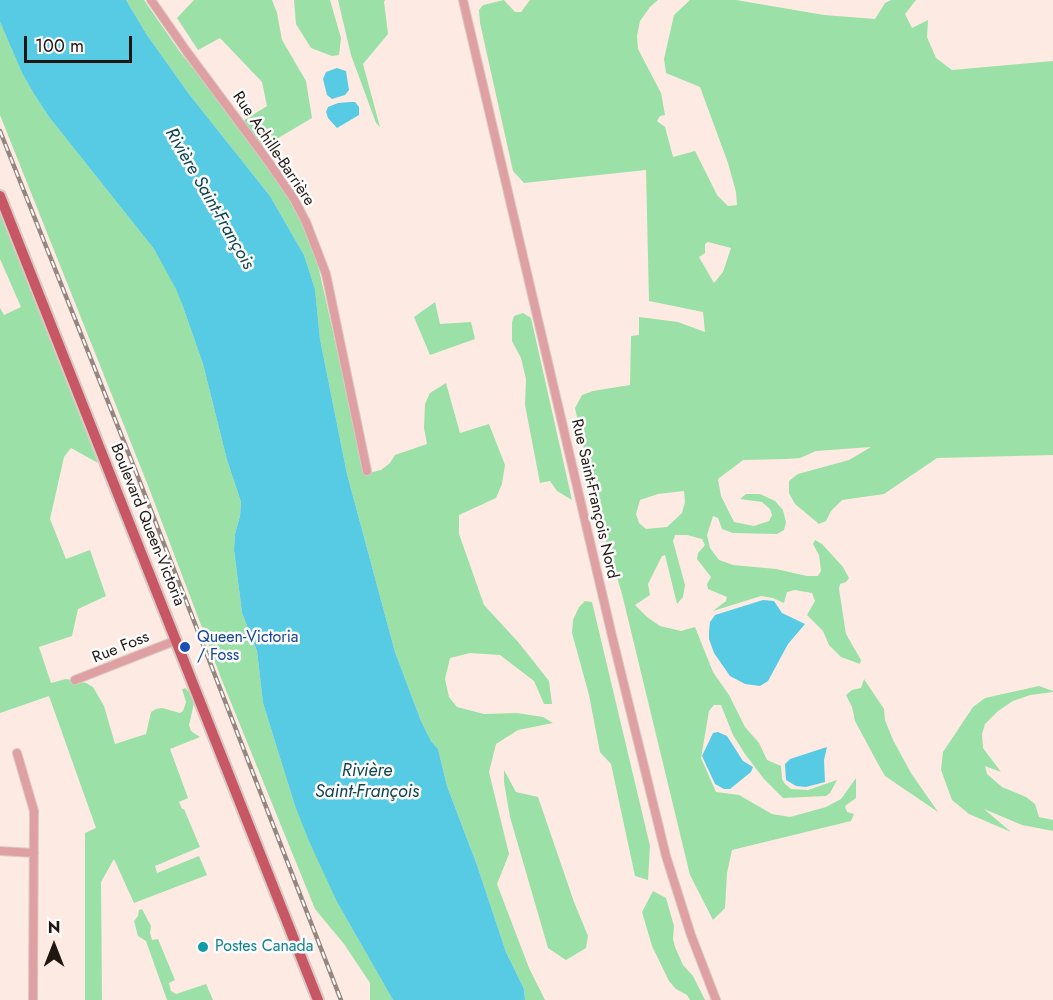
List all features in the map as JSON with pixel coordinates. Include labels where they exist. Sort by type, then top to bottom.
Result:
[{"type":"main road","name":"Boulevard Queen-Victoria","points":[[0,196],[318,1000]]},
{"type":"street","name":"Rue Achille-Barrière","points":[[151,0],[268,160],[306,222],[326,274],[367,471]]},
{"type":"street","name":"Rue Saint-François Nord","points":[[463,0],[666,856],[691,935],[716,1000]]},
{"type":"street","name":"Rue Foss","points":[[75,680],[177,640]]},
{"type":"street","points":[[17,753],[33,804],[33,1000]]},
{"type":"street","points":[[0,851],[34,853]]},
{"type":"green space","points":[[126,0],[144,0],[180,52],[238,124],[267,106],[262,82],[220,38],[198,50],[177,18],[194,0],[272,0],[282,40],[306,81],[312,118],[258,150],[301,219],[317,261],[365,474],[381,470],[390,463],[395,455],[427,444],[424,428],[425,404],[430,393],[446,383],[460,433],[489,424],[505,465],[502,484],[496,498],[459,515],[459,534],[484,605],[519,643],[549,681],[552,704],[544,704],[534,681],[500,655],[470,653],[450,658],[445,679],[449,697],[457,707],[484,714],[517,713],[543,717],[553,723],[518,730],[496,744],[489,772],[509,854],[497,884],[529,968],[545,1000],[525,1000],[524,989],[506,952],[477,865],[447,786],[438,749],[431,741],[421,721],[395,652],[347,474],[320,339],[315,289],[304,255],[270,196],[189,94],[147,35]]},
{"type":"green space","points":[[294,0],[330,0],[341,38],[339,55],[332,56],[311,48],[296,24]]},
{"type":"green space","points":[[338,0],[385,0],[388,34],[363,64],[380,127],[376,123],[351,55]]},
{"type":"green space","points":[[504,0],[515,12],[521,12],[530,0],[658,0],[640,21],[637,36],[638,49],[661,93],[665,115],[660,116],[657,121],[665,127],[673,157],[695,151],[717,195],[728,206],[737,205],[736,192],[728,163],[700,87],[666,73],[664,59],[674,15],[690,0],[736,0],[824,15],[875,19],[885,3],[891,0],[916,0],[905,14],[912,28],[928,20],[927,37],[936,58],[952,70],[1053,61],[1053,455],[937,458],[884,494],[842,500],[831,511],[826,521],[819,524],[795,504],[789,493],[789,481],[798,474],[849,460],[871,447],[816,451],[800,458],[743,460],[718,479],[721,496],[734,522],[754,526],[769,521],[772,515],[770,509],[762,502],[740,499],[746,494],[760,494],[775,501],[783,510],[786,522],[784,530],[777,534],[733,533],[722,529],[718,518],[713,516],[707,535],[710,548],[719,560],[733,565],[818,576],[821,571],[819,555],[813,544],[815,540],[822,544],[843,567],[849,578],[840,584],[839,589],[846,634],[861,660],[860,664],[841,657],[829,645],[823,631],[807,615],[815,601],[812,593],[795,590],[787,592],[784,603],[761,596],[713,611],[726,601],[727,597],[708,589],[707,584],[711,577],[697,559],[698,553],[705,545],[702,539],[687,535],[675,535],[673,541],[685,585],[683,597],[677,604],[665,555],[662,556],[648,584],[650,595],[635,605],[660,626],[681,631],[695,627],[713,672],[729,695],[745,727],[759,743],[767,760],[781,766],[782,779],[785,784],[791,789],[808,790],[837,780],[826,796],[783,798],[764,779],[745,754],[733,735],[721,705],[714,705],[709,711],[701,758],[716,792],[739,795],[772,814],[790,817],[826,807],[841,799],[856,778],[856,798],[845,806],[847,812],[854,814],[851,821],[732,850],[727,873],[725,908],[713,920],[690,875],[622,594],[598,514],[575,408],[582,395],[630,385],[631,336],[639,335],[639,317],[678,322],[705,332],[703,312],[649,301],[646,170],[524,183],[513,171],[480,23],[479,10],[483,5]],"holes":[[[708,242],[731,248],[723,272],[714,283],[699,257],[705,253],[705,244]],[[684,491],[685,502],[682,513],[667,527],[646,529],[639,523],[636,514],[640,500],[658,494]]]},
{"type":"green space","points":[[0,22],[22,73],[49,117],[154,249],[177,289],[203,364],[227,460],[241,502],[234,551],[242,613],[257,651],[263,703],[295,806],[337,902],[393,1000],[370,1000],[370,983],[344,944],[315,909],[223,683],[147,483],[0,115]]},
{"type":"green space","points":[[0,212],[98,463],[71,448],[64,457],[50,519],[66,559],[90,550],[106,596],[78,609],[72,636],[39,647],[51,683],[66,679],[86,683],[93,687],[104,706],[115,744],[146,734],[151,712],[156,709],[162,708],[180,713],[183,711],[186,702],[182,689],[185,688],[194,703],[189,725],[191,731],[200,737],[170,749],[188,798],[179,802],[200,847],[155,866],[157,873],[199,856],[207,875],[134,903],[114,859],[101,882],[102,1000],[85,1000],[85,833],[96,828],[49,696],[0,713],[0,308],[4,315],[21,307],[0,259]]},
{"type":"green space","points":[[435,302],[440,324],[471,322],[475,339],[430,355],[414,317]]},
{"type":"green space","points":[[523,313],[531,318],[572,500],[557,491],[550,481],[540,483],[525,405],[526,379],[521,358],[512,341],[514,316]]},
{"type":"green space","points":[[585,601],[592,602],[650,846],[648,880],[635,876],[611,764],[600,752],[589,695],[572,633],[573,620],[579,607]]},
{"type":"green space","points":[[864,679],[884,709],[885,720],[893,740],[911,773],[938,812],[885,776],[877,762],[855,721],[846,695],[852,690],[861,688]]},
{"type":"green space","points":[[1039,686],[1053,692],[1030,695],[1013,701],[985,724],[982,734],[983,748],[1001,772],[985,766],[987,774],[1002,787],[1026,797],[1035,804],[1039,817],[1053,820],[1053,831],[1022,825],[984,809],[1011,832],[969,814],[952,800],[941,770],[943,752],[973,707],[985,698]]},
{"type":"green space","points":[[504,770],[516,792],[538,797],[588,936],[586,948],[566,960],[548,948],[510,817]]},
{"type":"green space","points":[[653,891],[666,898],[674,926],[675,947],[683,965],[693,976],[705,1000],[690,1000],[687,995],[676,989],[669,981],[652,946],[642,912]]},
{"type":"green space","points":[[142,909],[151,926],[152,940],[158,939],[175,980],[169,983],[171,991],[176,994],[206,984],[213,1000],[167,1000],[146,941],[138,936],[134,921],[139,910]]},
{"type":"water","name":"Rivière Saint-François","points":[[0,0],[126,0],[147,35],[189,94],[270,196],[304,255],[315,289],[320,339],[347,474],[395,652],[421,721],[431,741],[438,749],[447,786],[477,865],[506,952],[524,989],[525,1000],[393,1000],[337,902],[295,806],[263,703],[257,651],[242,613],[234,550],[241,502],[227,460],[203,364],[182,304],[154,249],[49,117],[34,94],[22,73],[0,22]]},
{"type":"water","points":[[337,68],[346,71],[349,90],[345,95],[332,99],[327,95],[323,79],[326,72]]},
{"type":"water","points":[[355,102],[359,107],[359,115],[337,128],[328,118],[326,112],[328,107],[338,103]]},
{"type":"water","points":[[763,600],[774,601],[782,613],[805,624],[788,644],[768,681],[760,686],[745,684],[730,676],[714,653],[709,632],[710,622],[715,615]]},
{"type":"water","points":[[718,732],[727,736],[743,761],[753,767],[751,772],[730,789],[724,789],[715,784],[702,756],[713,733]]},
{"type":"water","points":[[827,747],[824,760],[825,782],[806,787],[796,786],[786,780],[785,764],[790,759]]},
{"type":"railway","points":[[0,131],[138,477],[341,1000]]},
{"type":"place","name":"Queen-Victoria / Foss","points":[[185,647]]},
{"type":"place","name":"Postes Canada","points":[[203,947]]}]
